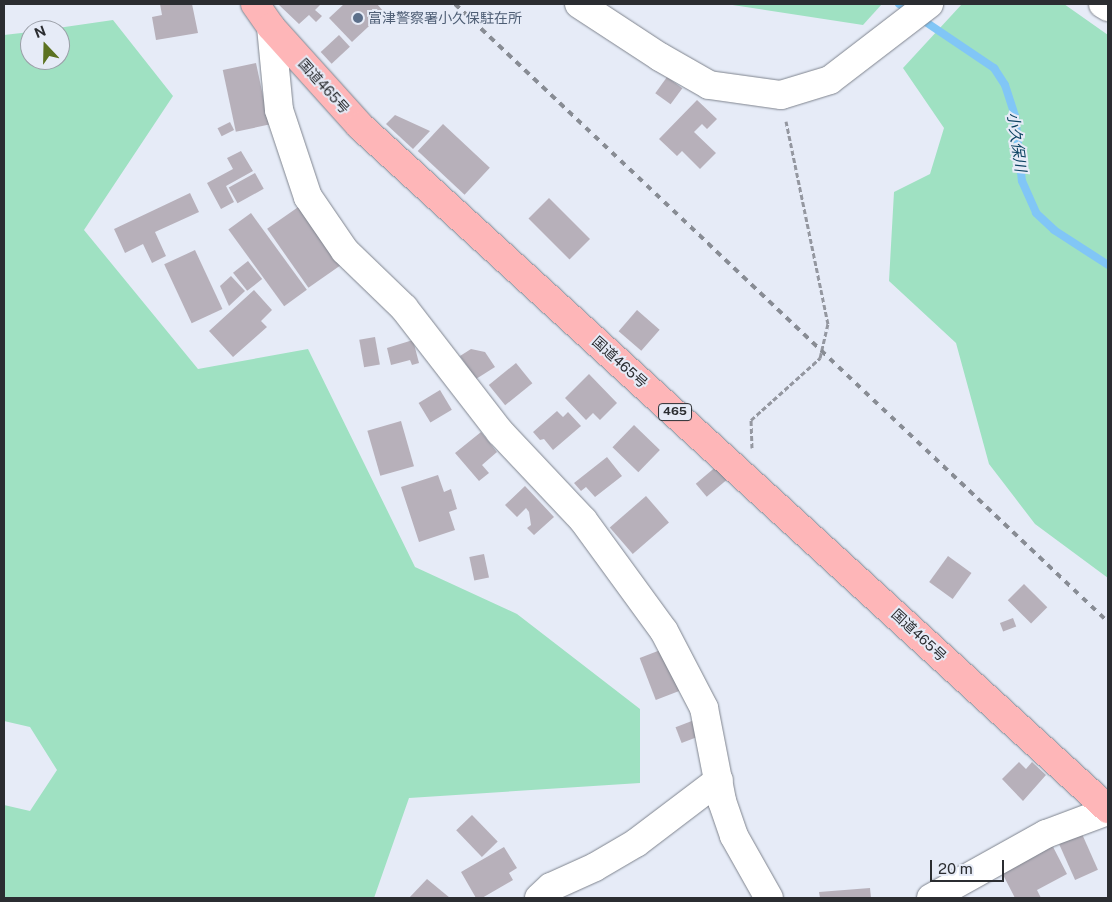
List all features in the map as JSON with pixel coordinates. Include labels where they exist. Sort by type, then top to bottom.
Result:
[{"type":"highway","name":"国道465号","points":[[255,4],[271,27],[360,126],[754,484],[1108,810]]},
{"type":"street","points":[[579,4],[660,57],[709,85],[781,95],[830,80],[929,4]]},
{"type":"street","points":[[1104,4],[1108,7]]},
{"type":"street","points":[[271,27],[280,110],[308,197],[345,251],[404,308],[500,432],[583,520],[664,630],[704,708],[722,801],[734,836],[769,898]]},
{"type":"street","points":[[539,898],[551,887],[595,867],[636,843],[719,780]]},
{"type":"street","points":[[931,898],[1046,834],[1108,810]]},
{"type":"path","points":[[754,484],[751,420],[820,358],[828,324],[781,95]]},
{"type":"green space","points":[[726,4],[882,4],[863,25]]},
{"type":"green space","points":[[962,4],[1064,4],[1108,35],[1108,578],[1035,524],[989,464],[956,343],[889,281],[894,192],[930,174],[944,128],[903,68]]},
{"type":"green space","points":[[113,20],[173,96],[84,230],[198,369],[308,349],[415,567],[517,614],[640,709],[640,783],[409,798],[374,898],[4,898],[4,805],[30,811],[57,770],[30,727],[4,721],[4,35],[20,33],[20,70],[70,70],[70,26]]},
{"type":"building","points":[[160,4],[192,4],[198,33],[156,40],[152,17],[162,15]]},
{"type":"building","points":[[278,4],[321,4],[315,10],[322,16],[316,22],[309,15],[299,24]]},
{"type":"building","points":[[344,4],[377,4],[384,12],[352,42],[329,18]]},
{"type":"building","points":[[339,35],[350,47],[332,64],[321,52]]},
{"type":"building","points":[[256,63],[269,125],[236,132],[223,70]]},
{"type":"building","points":[[667,77],[682,88],[671,104],[655,93]]},
{"type":"building","points":[[697,100],[717,119],[707,129],[702,124],[694,132],[716,153],[700,169],[682,151],[677,156],[659,139]]},
{"type":"building","points":[[395,115],[430,131],[413,149],[386,124]]},
{"type":"building","points":[[230,122],[234,130],[222,136],[218,128]]},
{"type":"building","points":[[443,124],[490,168],[465,195],[418,151]]},
{"type":"building","points":[[241,151],[253,171],[226,186],[234,202],[221,209],[207,183],[233,169],[227,158]]},
{"type":"building","points":[[255,173],[264,189],[237,203],[229,188]]},
{"type":"building","points":[[190,193],[199,212],[155,232],[166,256],[152,263],[143,244],[125,253],[114,229]]},
{"type":"building","points":[[549,198],[590,239],[570,260],[528,219]]},
{"type":"building","points":[[304,203],[345,262],[308,288],[267,229]]},
{"type":"building","points":[[251,213],[307,290],[284,306],[228,229]]},
{"type":"building","points":[[195,250],[222,309],[192,323],[164,264]]},
{"type":"building","points":[[248,261],[262,279],[247,291],[233,273]]},
{"type":"building","points":[[231,276],[245,291],[229,306],[220,286]]},
{"type":"building","points":[[254,290],[272,310],[261,321],[267,327],[233,357],[209,331]]},
{"type":"building","points":[[637,310],[660,330],[641,351],[619,331]]},
{"type":"building","points":[[375,337],[380,365],[364,367],[359,340]]},
{"type":"building","points":[[413,340],[419,363],[412,365],[410,360],[391,365],[387,348]]},
{"type":"building","points":[[471,349],[485,352],[495,367],[476,379],[460,356]]},
{"type":"building","points":[[516,363],[532,383],[505,405],[489,385]]},
{"type":"building","points":[[589,374],[617,403],[600,420],[593,413],[586,420],[565,398]]},
{"type":"building","points":[[440,390],[452,410],[430,423],[419,403]]},
{"type":"building","points":[[557,411],[563,417],[568,412],[581,426],[553,450],[544,439],[540,440],[533,432]]},
{"type":"building","points":[[401,421],[414,466],[380,476],[367,431]]},
{"type":"building","points":[[634,425],[660,450],[638,472],[612,447]]},
{"type":"building","points":[[481,432],[497,452],[482,465],[489,473],[479,481],[455,453]]},
{"type":"building","points":[[607,457],[622,476],[595,497],[586,487],[581,491],[574,483]]},
{"type":"building","points":[[718,465],[729,478],[707,497],[696,484]]},
{"type":"building","points":[[438,475],[444,492],[451,489],[457,509],[449,512],[455,530],[419,542],[401,487]]},
{"type":"building","points":[[525,486],[554,517],[534,535],[527,528],[531,525],[529,512],[526,508],[517,517],[505,505]]},
{"type":"building","points":[[646,496],[669,522],[633,554],[610,527]]},
{"type":"building","points":[[484,554],[489,577],[474,581],[469,557]]},
{"type":"building","points":[[948,556],[971,573],[953,599],[929,582]]},
{"type":"building","points":[[1024,584],[1047,607],[1031,624],[1008,600]]},
{"type":"building","points":[[1013,618],[1016,626],[1003,631],[1000,623]]},
{"type":"building","points":[[663,649],[679,691],[656,700],[640,658]]},
{"type":"building","points":[[697,719],[703,735],[682,743],[676,727]]},
{"type":"building","points":[[1019,762],[1026,769],[1032,762],[1046,775],[1023,801],[1002,779]]},
{"type":"building","points":[[472,815],[498,842],[482,857],[456,830]]},
{"type":"building","points":[[1078,825],[1098,870],[1075,880],[1055,835]]},
{"type":"building","points":[[1049,839],[1067,874],[1037,890],[1041,898],[1015,898],[999,867]]},
{"type":"building","points":[[504,847],[517,868],[509,873],[513,880],[482,898],[476,898],[461,872]]},
{"type":"building","points":[[427,879],[450,898],[409,898]]},
{"type":"building","points":[[870,888],[871,898],[820,898],[819,892]]},
{"type":"waterway","name":"小久保川","points":[[899,4],[994,68],[1005,85],[1015,116],[1022,181],[1036,213],[1054,230],[1108,265]]},
{"type":"railway","points":[[455,4],[1108,622]]},
{"type":"place","name":"富津警察署小久保駐在所","points":[[358,18]]}]
